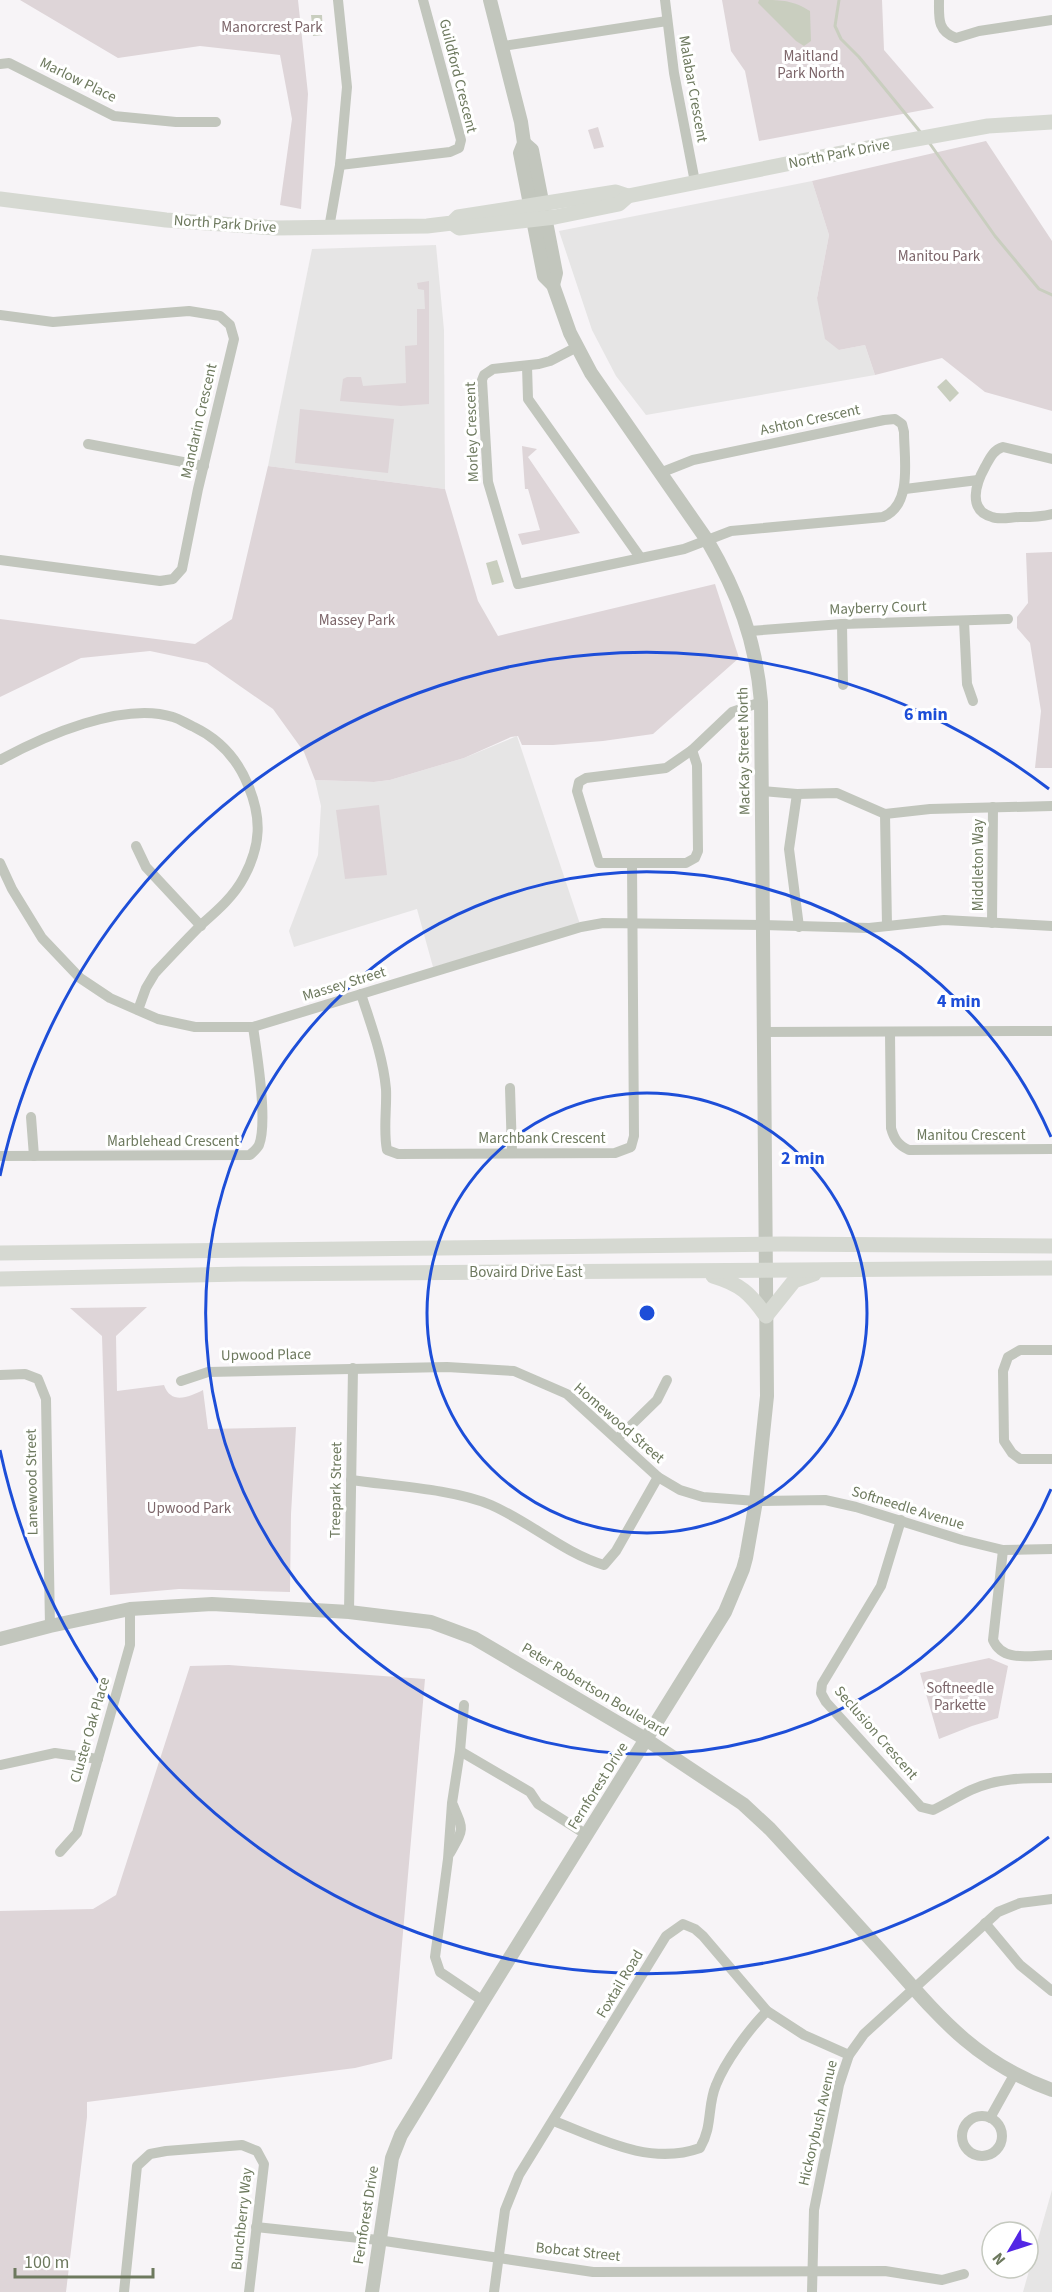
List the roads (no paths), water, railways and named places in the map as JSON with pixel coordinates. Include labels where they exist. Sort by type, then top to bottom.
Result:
[{"type":"main road","name":"North Park Drive","points":[[0,200],[166,220],[276,228],[389,228],[452,223],[459,228],[538,212],[619,204],[628,196],[933,136],[997,125],[1052,122]]},
{"type":"main road","name":"Bovaird Drive East","points":[[0,1253],[767,1244],[1052,1246]]},
{"type":"main road","name":"Bovaird Drive East","points":[[0,1279],[242,1274],[1052,1268]]},
{"type":"main road","points":[[695,1271],[741,1287],[755,1299],[766,1316],[794,1281],[826,1269]]},
{"type":"street","points":[[329,228],[340,165],[347,87],[338,0]]},
{"type":"street","name":"Guildford Crescent","points":[[340,165],[450,152],[459,148],[461,140],[423,0]]},
{"type":"street","name":"MacKay Street North","points":[[490,0],[503,46],[524,143],[532,150],[544,276],[553,285],[577,347],[604,393],[707,540],[733,589],[750,631],[762,702],[763,1032],[767,1271]]},
{"type":"street","name":"Malabar Crescent","points":[[665,0],[695,182]]},
{"type":"street","points":[[939,0],[939,23],[946,34],[956,38],[979,31],[1052,20]]},
{"type":"street","points":[[503,46],[667,21]]},
{"type":"street","name":"Marlow Place","points":[[0,64],[9,63],[114,116],[176,122],[216,122]]},
{"type":"street","name":"Mandarin Crescent","points":[[0,315],[53,322],[189,311],[220,316],[230,325],[234,339],[182,569],[173,579],[160,581],[0,560]]},
{"type":"street","name":"Morley Crescent","points":[[577,347],[550,361],[493,369],[484,375],[482,380],[488,482],[518,584],[684,549],[707,540]]},
{"type":"street","points":[[527,366],[528,399],[640,557]]},
{"type":"street","name":"Ashton Crescent","points":[[660,472],[693,460],[895,419],[902,424],[904,432],[904,489]]},
{"type":"street","points":[[88,444],[204,465]]},
{"type":"street","points":[[1052,459],[1003,447],[997,449],[978,480],[974,495],[978,506],[994,518],[1052,514]]},
{"type":"street","points":[[707,540],[731,531],[883,517],[890,514],[896,507],[904,489],[978,480]]},
{"type":"street","name":"Mayberry Court","points":[[750,631],[842,624],[1008,619]]},
{"type":"street","points":[[964,621],[967,684],[973,701]]},
{"type":"street","points":[[842,624],[843,684]]},
{"type":"street","points":[[692,750],[697,775],[698,851],[695,858],[686,863],[599,863],[577,791],[579,782],[586,778],[666,768],[692,750],[732,712],[762,702]]},
{"type":"street","points":[[0,760],[64,729],[95,720],[151,714],[173,717],[213,736],[231,756],[245,778],[253,795],[259,839],[244,876],[231,896],[155,973],[146,988],[138,1011]]},
{"type":"street","name":"Middleton Way","points":[[762,791],[796,794],[837,793],[885,814],[930,809],[1052,806]]},
{"type":"street","points":[[796,794],[789,849],[799,927]]},
{"type":"street","name":"Middleton Way","points":[[992,923],[993,807]]},
{"type":"street","points":[[885,814],[887,926]]},
{"type":"street","points":[[136,846],[146,867],[201,926]]},
{"type":"street","name":"Massey Street","points":[[0,863],[12,889],[42,938],[80,978],[110,999],[138,1011],[158,1019],[195,1027],[253,1028],[581,927],[603,923],[763,924]]},
{"type":"street","points":[[632,863],[633,923]]},
{"type":"street","points":[[0,895],[12,889]]},
{"type":"street","name":"Middleton Way","points":[[763,924],[869,928],[944,920],[1052,926]]},
{"type":"street","name":"Marchbank Crescent","points":[[361,994],[382,1058],[386,1090],[385,1140],[387,1149],[398,1154],[615,1153],[631,1146],[634,1136],[633,923]]},
{"type":"street","name":"Marblehead Crescent","points":[[0,1156],[249,1155],[258,1148],[261,1135],[260,1075],[253,1028]]},
{"type":"street","points":[[763,1032],[1052,1030]]},
{"type":"street","name":"Manitou Crescent","points":[[890,1032],[891,1128],[894,1138],[901,1147],[909,1150],[1052,1149]]},
{"type":"street","points":[[510,1088],[512,1152]]},
{"type":"street","points":[[31,1117],[34,1156]]},
{"type":"street","name":"Fernforest Drive","points":[[372,2292],[392,2158],[401,2135],[647,1740],[724,1612],[743,1569],[756,1502],[767,1396],[767,1271]]},
{"type":"street","points":[[1052,1350],[1020,1350],[1008,1357],[1003,1371],[1004,1441],[1012,1453],[1020,1459],[1052,1459]]},
{"type":"street","name":"Homewood Street","points":[[353,1368],[447,1367],[514,1371],[567,1394],[658,1477],[680,1490],[703,1497],[756,1502]]},
{"type":"street","name":"Upwood Place","points":[[181,1381],[208,1371],[353,1368]]},
{"type":"street","name":"Treepark Street","points":[[349,1612],[353,1368]]},
{"type":"street","name":"Lanewood Street","points":[[0,1375],[25,1374],[38,1379],[46,1399],[50,1626]]},
{"type":"street","points":[[617,1439],[657,1400],[668,1380]]},
{"type":"street","points":[[351,1480],[467,1497],[491,1505],[588,1560],[604,1565],[616,1551],[658,1477]]},
{"type":"street","name":"Softneedle Avenue","points":[[756,1502],[825,1500],[1003,1550],[1052,1549]]},
{"type":"street","name":"Seclusion Crescent","points":[[901,1520],[882,1586],[822,1684],[821,1693],[826,1702],[921,1807],[933,1810],[973,1789],[998,1781],[1019,1778],[1052,1778]]},
{"type":"street","points":[[1003,1550],[993,1640],[996,1647],[1009,1656],[1052,1655]]},
{"type":"street","name":"Peter Robertson Boulevard","points":[[0,1639],[130,1609],[212,1604],[349,1612],[432,1622],[474,1638],[647,1740],[726,1791],[758,1816],[967,2043],[990,2061],[1052,2090]]},
{"type":"street","name":"Cluster Oak Place","points":[[60,1852],[77,1833],[130,1645],[130,1609]]},
{"type":"street","points":[[464,1706],[435,1957],[440,1972],[483,2001]]},
{"type":"street","points":[[460,1751],[530,1792],[538,1804],[587,1835]]},
{"type":"street","points":[[0,1765],[55,1753],[98,1759]]},
{"type":"street","points":[[914,1988],[999,1912],[1020,1903],[1052,1899]]},
{"type":"street","points":[[985,1923],[1020,1965],[1052,1991]]},
{"type":"street","name":"Foxtail Road","points":[[494,2292],[505,2210],[519,2175],[666,1936],[675,1928],[683,1924],[704,1936],[767,2011],[804,2035],[849,2055]]},
{"type":"street","name":"Hickorybush Avenue","points":[[812,2292],[814,2210],[839,2085],[849,2055],[864,2034],[914,1988]]},
{"type":"street","points":[[554,2121],[630,2151],[684,2154],[700,2148],[707,2136],[715,2086],[749,2029],[767,2011]]},
{"type":"street","points":[[990,2118],[1014,2074]]},
{"type":"street","name":"Bunchberry Way","points":[[124,2292],[137,2166],[150,2154],[242,2145],[257,2151],[264,2164],[249,2292]]},
{"type":"street","name":"Bobcat Street","points":[[256,2227],[378,2240],[593,2272],[885,2271],[942,2280],[964,2274]]},
{"type":"waterway","points":[[839,0],[835,26],[841,39],[859,57],[922,134]]},
{"type":"waterway","points":[[928,141],[995,236],[1039,289],[1052,295]]},
{"type":"park label","name":"Manorcrest Park","points":[[272,27]]},
{"type":"park label","name":"Maitland Park North","points":[[811,64]]},
{"type":"park label","name":"Manitou Park","points":[[939,256]]},
{"type":"park label","name":"Massey Park","points":[[357,620]]},
{"type":"park label","name":"Upwood Park","points":[[189,1508]]},
{"type":"park label","name":"Softneedle Parkette","points":[[960,1696]]}]
